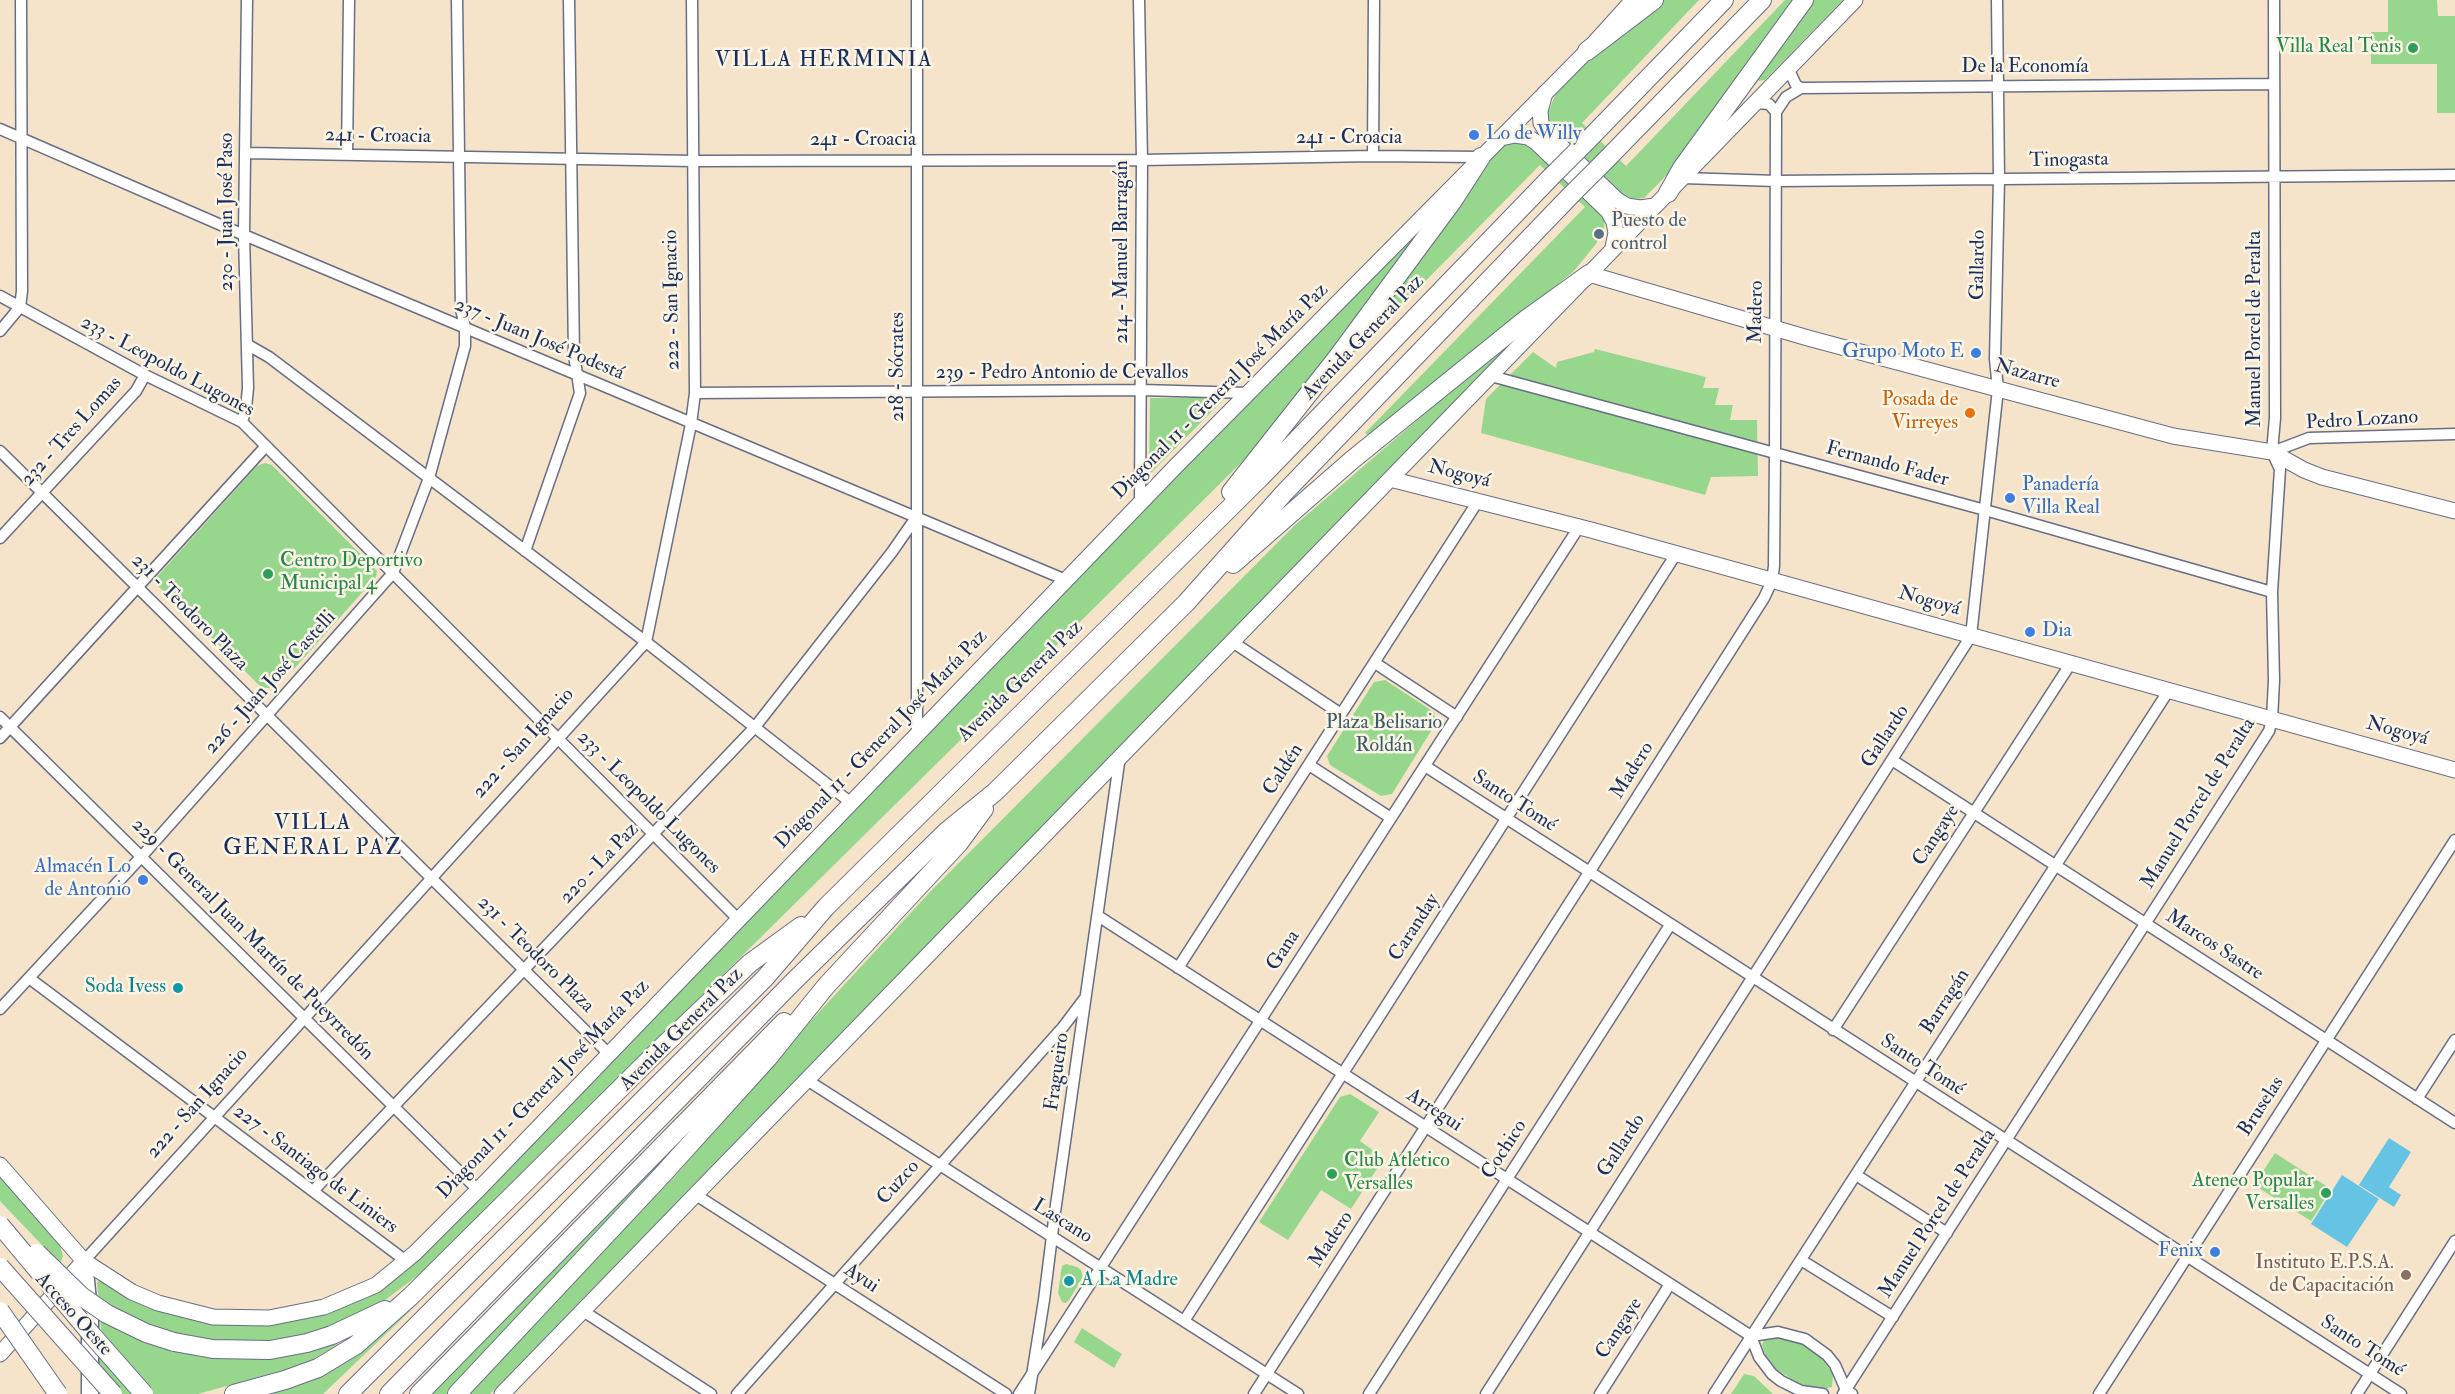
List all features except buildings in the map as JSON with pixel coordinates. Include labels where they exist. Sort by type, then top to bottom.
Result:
[{"type":"highway","points":[[1587,51],[1654,0]]},
{"type":"highway","name":"Avenida General Paz","points":[[348,1394],[765,978],[826,906],[1268,469],[1724,0]]},
{"type":"highway","points":[[389,1394],[792,982],[947,831],[995,792],[1186,603],[1284,492],[1762,0]]},
{"type":"highway","points":[[1662,200],[1682,168],[1804,0]]},
{"type":"highway","points":[[1168,569],[1278,436],[1452,202],[1481,157]]},
{"type":"highway","points":[[1186,603],[1352,460],[1525,320],[1589,274]]},
{"type":"highway","points":[[457,1394],[760,1066],[826,986],[960,843],[995,792]]},
{"type":"highway","points":[[234,1394],[285,1380],[332,1361],[356,1345],[411,1296],[614,1094],[750,963],[826,906]]},
{"type":"highway","points":[[419,1394],[780,1026],[826,986]]},
{"type":"highway","points":[[0,1216],[81,1296],[126,1324],[174,1342],[240,1351],[270,1350],[307,1343],[358,1324],[411,1296]]},
{"type":"highway","points":[[0,1224],[144,1394]]},
{"type":"highway","name":"Acceso Oeste","points":[[0,1267],[112,1394]]},
{"type":"highway","points":[[0,1311],[58,1394]]},
{"type":"main road","points":[[84,1261],[90,1321],[90,1394]]},
{"type":"street","points":[[0,331],[20,307],[22,291],[21,0]]},
{"type":"street","name":"230 - Juan José Paso","points":[[242,422],[247,398],[248,345],[244,235],[247,0]]},
{"type":"street","points":[[347,154],[349,0]]},
{"type":"street","name":"226 - Juan José Castelli","points":[[0,1009],[142,856],[393,573],[429,478],[465,346],[465,327],[461,309],[457,0]]},
{"type":"street","points":[[525,551],[580,393],[574,355],[569,0]]},
{"type":"street","name":"222 - San Ignacio","points":[[0,1354],[645,642],[692,424],[695,393],[692,0]]},
{"type":"street","name":"218 - Sócrates","points":[[916,734],[917,0]]},
{"type":"street","name":"214 - Manuel Barragán","points":[[1139,0],[1142,160],[1140,503]]},
{"type":"street","points":[[1372,156],[1374,0]]},
{"type":"street","name":"Diagonal 11 - General José María Paz","points":[[0,1165],[84,1261],[115,1283],[158,1303],[185,1312],[241,1319],[278,1317],[324,1308],[376,1285],[406,1261],[478,1190],[1140,503],[1587,51],[1633,0]]},
{"type":"street","points":[[502,1394],[1855,0]]},
{"type":"street","name":"Gallardo","points":[[1486,1394],[1588,1231],[1753,978],[1971,636],[1998,388],[1995,359],[1999,179],[1997,0]]},
{"type":"street","name":"Manuel Porcel de Peralta","points":[[1847,1392],[2269,731],[2272,720],[2274,680],[2272,592],[2280,469],[2272,452],[2275,418],[2274,0]]},
{"type":"street","points":[[1788,68],[1796,85],[1802,88]]},
{"type":"street","name":"De la Economía","points":[[1802,88],[2274,84]]},
{"type":"street","points":[[1756,103],[1769,104],[1776,111],[1786,97],[1802,88]]},
{"type":"street","points":[[1545,93],[1540,111],[1541,123],[1547,133],[1617,200],[1628,206],[1640,208],[1662,200]]},
{"type":"street","name":"Madero","points":[[1254,1394],[1590,872],[1772,581],[1778,181],[1776,111]]},
{"type":"street","name":"237 - Juan José Podestá","points":[[0,129],[244,235],[1066,580]]},
{"type":"street","points":[[1501,138],[1515,135],[1528,137],[1538,143],[1608,211],[1615,228],[1614,247]]},
{"type":"street","name":"241 - Croacia","points":[[246,153],[693,161],[1481,157]]},
{"type":"street","name":"Tinogasta","points":[[1683,178],[1778,181],[2455,175]]},
{"type":"street","name":"Nazarre","points":[[1589,274],[1774,328],[2173,436],[2272,452],[2322,477],[2455,511]]},
{"type":"street","name":"233 - Leopoldo Lugones","points":[[0,296],[145,375],[242,422],[738,919]]},
{"type":"street","points":[[248,345],[269,357],[429,478],[850,802]]},
{"type":"street","name":"232 - Tres Lomas","points":[[0,538],[136,391],[145,375]]},
{"type":"street","name":"Fernando Fader","points":[[1491,376],[1985,510],[2272,592]]},
{"type":"street","name":"239 - Pedro Antonio de Cevallos","points":[[695,393],[1140,390],[1249,393]]},
{"type":"street","name":"Pedro Lozano","points":[[2272,452],[2309,438],[2455,434]]},
{"type":"street","points":[[0,738],[266,446]]},
{"type":"street","name":"231 - Teodoro Plaza","points":[[0,451],[609,1054]]},
{"type":"street","name":"Nogoyá","points":[[1390,478],[1579,527],[2455,770]]},
{"type":"street","name":"Caldén","points":[[1178,968],[1478,501]]},
{"type":"street","name":"220 - La Paz","points":[[313,1191],[755,728],[892,552],[917,516]]},
{"type":"street","name":"Gana","points":[[1019,1394],[1579,527]]},
{"type":"street","name":"Caranday","points":[[1184,1321],[1676,554]]},
{"type":"street","points":[[1231,641],[1341,714]]},
{"type":"street","points":[[1375,663],[1457,717]]},
{"type":"street","name":"Cangaye","points":[[1833,1030],[2071,663]]},
{"type":"street","name":"Barragán","points":[[1714,1394],[2169,690]]},
{"type":"street","name":"229 - General Juan Martín de Pueyrredón","points":[[0,717],[478,1190]]},
{"type":"street","name":"Fragueiro","points":[[1029,1394],[1120,756]]},
{"type":"street","name":"Marcos Sastre","points":[[1892,760],[2455,1123]]},
{"type":"street","points":[[1309,765],[1391,818]]},
{"type":"street","name":"Santo Tomé","points":[[1425,766],[2401,1394]]},
{"type":"street","name":"Bruselas","points":[[2099,1394],[2455,840]]},
{"type":"street","name":"Arregui","points":[[1098,916],[1752,1336]]},
{"type":"street","name":"Cochico","points":[[1369,1394],[1671,925]]},
{"type":"street","name":"227 - Santiago de Liniers","points":[[29,978],[406,1261]]},
{"type":"street","name":"Cuzco","points":[[738,1394],[1063,1027],[1087,996]]},
{"type":"street","points":[[2417,1099],[2455,1040]]},
{"type":"street","name":"Lascano","points":[[807,1080],[1299,1394]]},
{"type":"street","points":[[1856,1175],[1947,1233]]},
{"type":"street","name":"Ayui","points":[[696,1195],[1005,1394]]},
{"type":"street","points":[[2357,1394],[2455,1241]]},
{"type":"street","points":[[1801,1260],[1893,1317]]},
{"type":"street","name":"Cangaye","points":[[1600,1394],[1670,1284]]},
{"type":"street","points":[[583,1311],[711,1394]]},
{"type":"street","points":[[1778,1332],[1805,1339],[1817,1346],[1835,1365],[1847,1392],[1823,1394],[1801,1391],[1781,1381],[1772,1374],[1759,1356],[1752,1336],[1778,1332]]},
{"type":"green space","points":[[1660,0],[1699,0],[1582,123],[1626,166],[1785,0],[1799,0],[1695,142],[1644,198],[1634,199],[1624,196],[1549,123],[1547,114],[1556,94],[1581,66]]},
{"type":"green space","points":[[1812,0],[1843,0],[1765,80],[1757,81],[1754,77]]},
{"type":"green space","name":"Villa Real Tenis","points":[[2388,0],[2437,0],[2438,16],[2455,16],[2455,113],[2437,113],[2437,64],[2371,64],[2371,32],[2388,32]]},
{"type":"green space","points":[[1508,141],[1527,141],[1605,216],[1604,228],[1596,244],[1573,272],[1369,436],[1365,433],[1585,207],[1540,165],[1320,388],[1484,161]]},
{"type":"green space","points":[[1456,187],[1300,400],[1251,453],[421,1273],[368,1313],[309,1336],[280,1343],[249,1347],[213,1344],[166,1334],[121,1312],[120,1325],[170,1345],[241,1356],[287,1352],[335,1340],[338,1344],[305,1364],[198,1394],[97,1394],[101,1327],[97,1282],[102,1280],[134,1298],[172,1312],[243,1324],[282,1322],[327,1314],[358,1301],[404,1273],[483,1188]]},
{"type":"green space","points":[[1519,333],[1521,335],[490,1394],[429,1394],[682,1135],[685,1138],[626,1225],[675,1176],[796,1037],[929,893],[1295,525]]},
{"type":"green space","points":[[1595,349],[1706,377],[1703,388],[1719,388],[1715,405],[1733,405],[1730,420],[1757,420],[1758,476],[1711,477],[1705,495],[1481,433],[1486,399],[1533,352],[1556,368],[1557,362],[1594,352]]},
{"type":"green space","points":[[1150,398],[1225,398],[1149,475]]},
{"type":"green space","name":"Centro Deportivo Municipal 4","points":[[265,463],[272,465],[377,571],[376,577],[293,670],[290,667],[271,688],[262,688],[156,584],[156,578],[257,466]]},
{"type":"green space","name":"Plaza Belisario Roldán","points":[[1385,680],[1434,712],[1436,723],[1392,794],[1381,796],[1330,765],[1327,756],[1374,682]]},
{"type":"green space","name":"Club Atletico Versalles","points":[[1350,1094],[1379,1112],[1360,1141],[1384,1158],[1351,1209],[1321,1190],[1288,1240],[1259,1222],[1340,1097]]},
{"type":"green space","points":[[2275,1153],[2331,1189],[2311,1221],[2254,1185]]},
{"type":"green space","points":[[0,1174],[58,1238],[63,1256],[60,1264],[0,1201]]},
{"type":"green space","points":[[1066,1264],[1081,1270],[1083,1277],[1066,1303],[1062,1302],[1058,1293],[1062,1266]]},
{"type":"green space","points":[[408,1307],[410,1311],[323,1394],[261,1394]]},
{"type":"green space","points":[[1082,1328],[1122,1354],[1114,1368],[1074,1342]]},
{"type":"green space","points":[[1772,1336],[1799,1342],[1818,1354],[1833,1374],[1832,1387],[1824,1389],[1808,1387],[1776,1369],[1765,1354],[1762,1345],[1764,1340]]},
{"type":"green space","points":[[1744,1374],[1754,1376],[1773,1394],[1731,1394]]},
{"type":"water","points":[[2389,1138],[2411,1152],[2389,1187],[2401,1195],[2394,1207],[2359,1185]]},
{"type":"water","points":[[2342,1175],[2379,1199],[2347,1247],[2311,1224]]},
{"type":"place","name":"Villa Real Tenis","points":[[2413,48]]},
{"type":"place","name":"Lo de Willy","points":[[1474,135]]},
{"type":"place","name":"Puesto de control","points":[[1599,234]]},
{"type":"place","name":"Grupo Moto E","points":[[1976,353]]},
{"type":"place","name":"Posada de Virreyes","points":[[1970,413]]},
{"type":"place","name":"Panadería Villa Real","points":[[2010,498]]},
{"type":"place","name":"Centro Deportivo Municipal 4","points":[[268,574]]},
{"type":"place","name":"Dia","points":[[2030,632]]},
{"type":"place","name":"Almacén Lo de Antonio","points":[[143,880]]},
{"type":"place","name":"Soda Ivess","points":[[178,988]]},
{"type":"place","name":"Club Atletico Versalles","points":[[1332,1174]]},
{"type":"place","name":"Ateneo Popular Versalles","points":[[2326,1193]]},
{"type":"place","name":"Fenix","points":[[2215,1252]]},
{"type":"place","name":"Instituto E.P.S.A. de Capacitación","points":[[2406,1275]]},
{"type":"place","name":"A La Madre","points":[[1069,1281]]},
{"type":"district","name":"VILLA HERMINIA","points":[[824,61]]},
{"type":"district","name":"VILLA GENERAL PAZ","points":[[313,836]]}]
